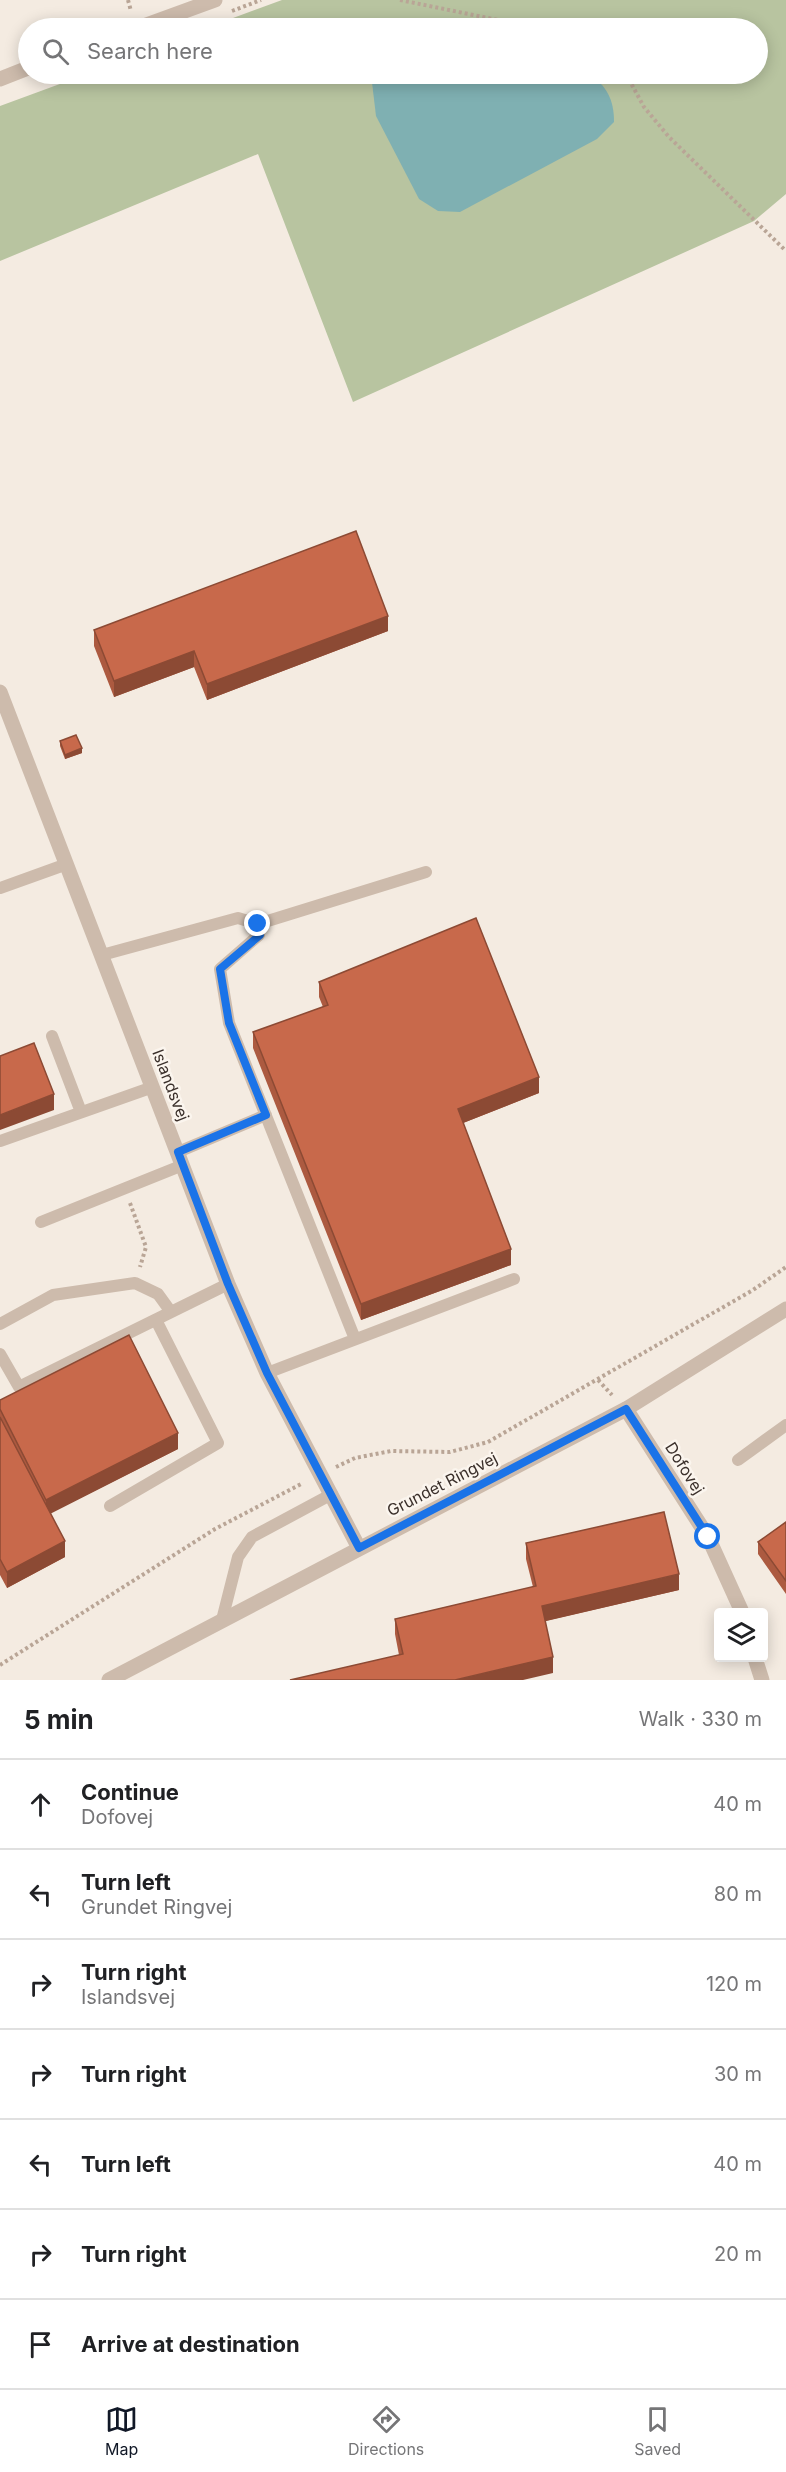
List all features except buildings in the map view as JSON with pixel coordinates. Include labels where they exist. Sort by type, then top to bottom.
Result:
[{"type":"street","points":[[166,18],[215,0]]},
{"type":"street","points":[[0,79],[18,72]]},
{"type":"street","name":"Islandsvej","points":[[1,698],[228,1284],[267,1373],[322,1473],[359,1548]]},
{"type":"street","name":"Grundet Ringvej","points":[[109,1680],[626,1409],[786,1309]]},
{"type":"street","name":"Dofovej","points":[[626,1409],[708,1537],[740,1608]]},
{"type":"street","points":[[756,1662],[762,1680]]},
{"type":"lane","points":[[0,888],[67,864]]},
{"type":"lane","points":[[102,955],[238,918],[258,924],[426,872]]},
{"type":"lane","points":[[258,924],[260,935],[220,969],[229,1023],[355,1340]]},
{"type":"lane","points":[[52,1036],[81,1113]]},
{"type":"lane","points":[[0,1141],[153,1087]]},
{"type":"lane","points":[[41,1222],[125,1188],[266,1115]]},
{"type":"lane","points":[[267,1373],[514,1280]]},
{"type":"lane","points":[[0,1324],[53,1295],[135,1283],[158,1294],[171,1312]]},
{"type":"lane","points":[[0,1354],[19,1387],[228,1284]]},
{"type":"lane","points":[[110,1506],[218,1443],[156,1320]]},
{"type":"lane","points":[[738,1460],[786,1425]]},
{"type":"lane","points":[[222,1620],[238,1557],[252,1537],[332,1494]]},
{"type":"path","points":[[400,0],[488,18]]},
{"type":"path","points":[[631,84],[644,107],[669,137],[786,251]]},
{"type":"path","points":[[125,1188],[146,1247],[135,1283]]},
{"type":"path","points":[[0,1665],[215,1529],[322,1473],[356,1458],[391,1451],[450,1452],[488,1442],[743,1296],[786,1267]]},
{"type":"green space","points":[[282,0],[786,0],[786,194],[754,221],[353,402],[258,154],[0,261],[0,106],[60,84],[768,84],[768,18],[233,18]]},
{"type":"water","points":[[372,84],[601,84],[611,100],[614,122],[597,139],[460,212],[438,211],[419,199],[376,116]]},
{"type":"route","points":[[258,924],[260,935],[220,969],[229,1023],[266,1115],[178,1152],[228,1284],[267,1373],[322,1473],[359,1548],[626,1409],[708,1537]]}]
